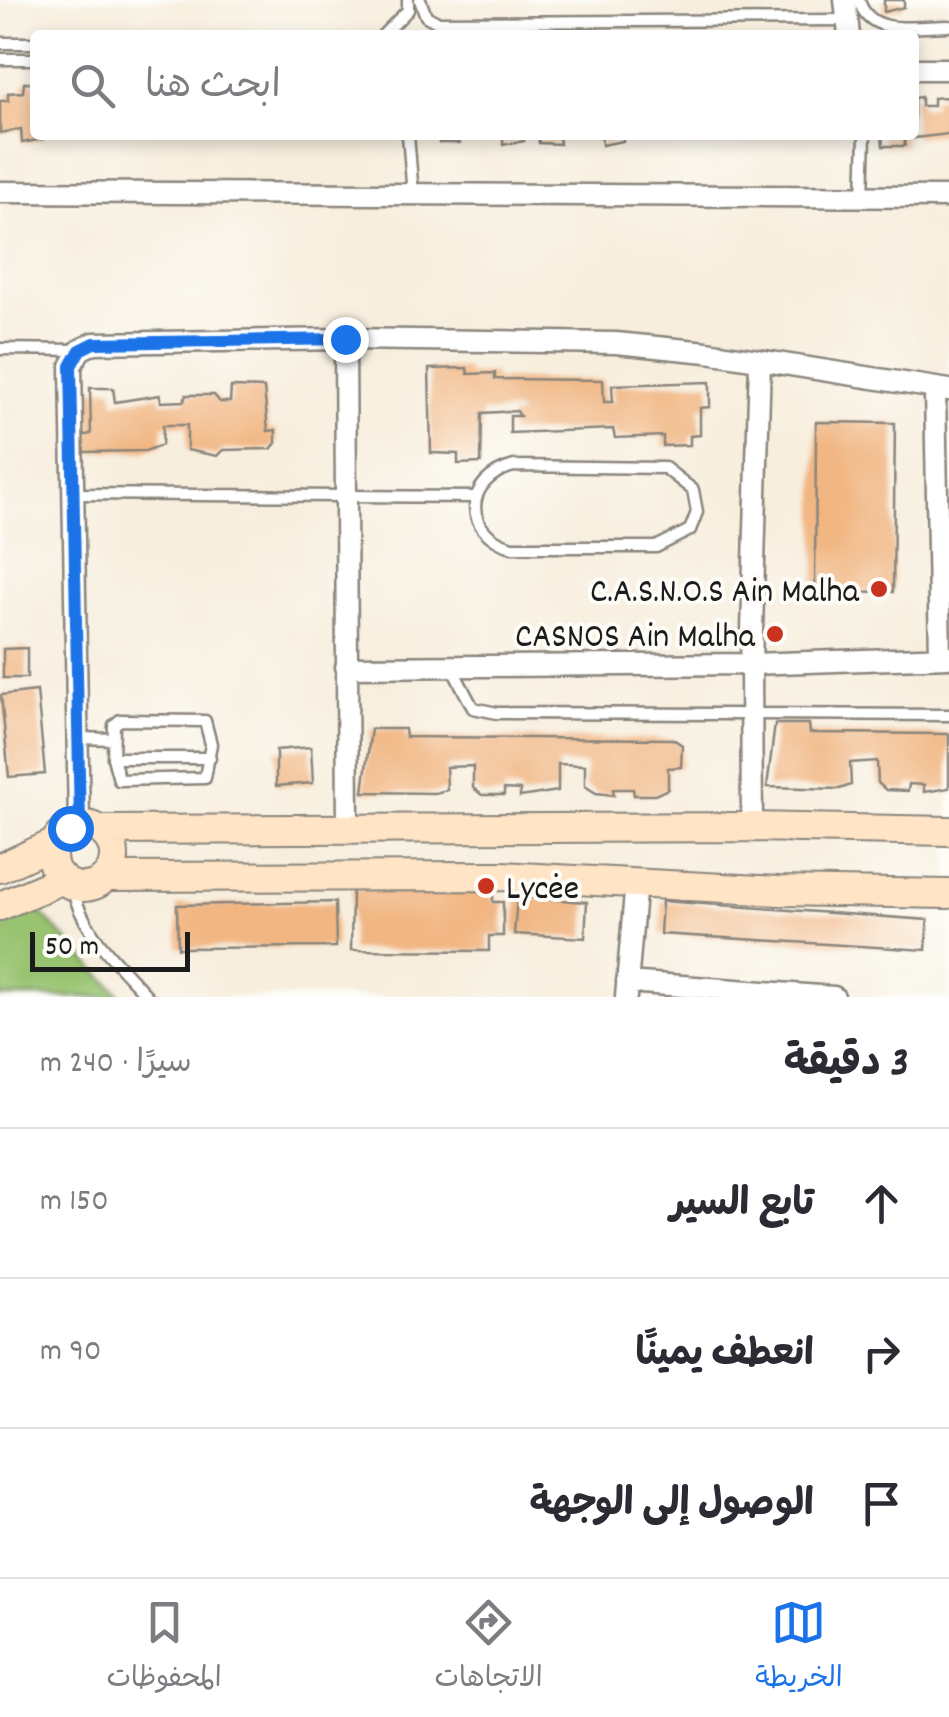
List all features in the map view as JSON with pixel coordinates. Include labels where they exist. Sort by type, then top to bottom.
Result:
[{"type":"main road","points":[[0,868],[90,828],[752,827],[949,832]]},
{"type":"main road","points":[[90,828],[114,852],[106,877]]},
{"type":"main road","points":[[55,843],[53,862],[68,882]]},
{"type":"main road","points":[[0,906],[68,882],[96,884],[106,877],[278,874],[636,881],[780,891],[949,894]]},
{"type":"street","points":[[919,69],[949,69]]},
{"type":"street","points":[[0,192],[949,197]]},
{"type":"street","points":[[345,339],[348,828]]},
{"type":"street","points":[[90,828],[78,738],[71,366],[80,350],[94,343],[345,339],[616,343],[942,390],[944,657],[751,664],[346,667]]},
{"type":"street","points":[[752,827],[751,664],[760,361]]},
{"type":"street","points":[[636,881],[627,989],[834,997]]},
{"type":"lane","points":[[388,30],[408,10],[408,0]]},
{"type":"lane","points":[[420,0],[426,16],[437,22],[847,18]]},
{"type":"lane","points":[[859,0],[870,21],[882,26],[949,26]]},
{"type":"lane","points":[[0,43],[30,43]]},
{"type":"lane","points":[[0,59],[30,59]]},
{"type":"lane","points":[[408,140],[414,196]]},
{"type":"lane","points":[[863,196],[865,140]]},
{"type":"lane","points":[[0,349],[80,350]]},
{"type":"lane","points":[[514,466],[665,468],[693,490],[697,512],[690,530],[674,542],[656,547],[512,548],[491,541],[478,525],[476,497],[481,485],[497,471],[514,466]]},
{"type":"lane","points":[[74,494],[476,497]]},
{"type":"lane","points":[[452,668],[473,708],[498,713],[949,715]]},
{"type":"lane","points":[[120,720],[200,720],[209,725],[210,758],[200,781],[125,782],[116,776],[112,739],[120,720]]},
{"type":"lane","points":[[78,738],[112,739]]},
{"type":"lane","points":[[113,758],[210,758]]},
{"type":"lane","points":[[68,882],[89,930],[148,997]]},
{"type":"green space","points":[[31,903],[122,997],[0,997],[0,919]]},
{"type":"building","points":[[884,0],[904,0],[904,7],[884,12]]},
{"type":"building","points":[[30,82],[30,140],[38,140],[22,143],[21,129],[0,133],[0,101],[8,101],[8,93],[23,92],[24,83]]},
{"type":"building","points":[[919,97],[921,106],[933,106],[933,98],[949,97],[949,134],[919,137]]},
{"type":"building","points":[[439,140],[460,140],[460,143]]},
{"type":"building","points":[[503,140],[524,140],[524,141],[503,145]]},
{"type":"building","points":[[539,140],[560,140],[560,144]]},
{"type":"building","points":[[602,140],[623,140],[623,141],[602,145]]},
{"type":"building","points":[[882,140],[904,140],[905,146],[883,146]]},
{"type":"building","points":[[467,368],[468,374],[495,373],[495,379],[603,380],[604,402],[613,402],[612,385],[710,382],[710,407],[700,408],[700,435],[690,436],[690,445],[663,446],[663,436],[615,438],[613,429],[510,433],[510,416],[520,416],[517,411],[482,413],[481,463],[458,464],[458,454],[431,453],[429,369]]},
{"type":"building","points":[[231,387],[264,388],[268,431],[276,430],[276,443],[271,449],[223,450],[217,456],[187,450],[187,425],[163,425],[162,445],[145,451],[81,452],[81,436],[91,434],[90,388],[113,388],[115,402],[160,395],[161,402],[184,401],[186,395],[214,395],[220,402],[230,402]]},
{"type":"building","points":[[816,422],[895,423],[893,592],[815,591]]},
{"type":"building","points":[[27,648],[27,678],[3,678],[3,649]]},
{"type":"building","points":[[37,691],[45,774],[9,777],[1,695]]},
{"type":"building","points":[[775,724],[809,724],[810,733],[949,734],[949,788],[924,792],[924,785],[909,784],[908,791],[886,790],[878,783],[877,761],[850,763],[851,785],[840,789],[767,787]]},
{"type":"building","points":[[371,729],[405,729],[406,737],[673,739],[682,745],[681,767],[668,768],[668,789],[655,795],[634,795],[633,789],[613,789],[614,795],[596,793],[585,786],[585,765],[558,764],[558,791],[520,797],[520,790],[504,789],[504,795],[482,795],[473,788],[473,766],[446,767],[447,790],[435,793],[363,792]]},
{"type":"building","points":[[311,747],[313,783],[276,786],[276,750]]},
{"type":"building","points":[[352,888],[493,890],[493,902],[503,902],[503,936],[489,936],[489,951],[351,950]]},
{"type":"building","points":[[517,897],[587,902],[585,938],[514,934]]},
{"type":"building","points":[[662,901],[928,920],[926,950],[660,934]]},
{"type":"building","points":[[335,902],[336,947],[178,948],[177,905]]},
{"type":"place","name":"C.A.S.N.O.S Ain Malha","points":[[879,589]]},
{"type":"place","name":"CASNOS Ain Malha","points":[[775,634]]},
{"type":"place","name":"Lycėe","points":[[486,886]]},
{"type":"route","points":[[70,828],[80,826],[71,366],[80,350],[94,343],[345,339]]}]
